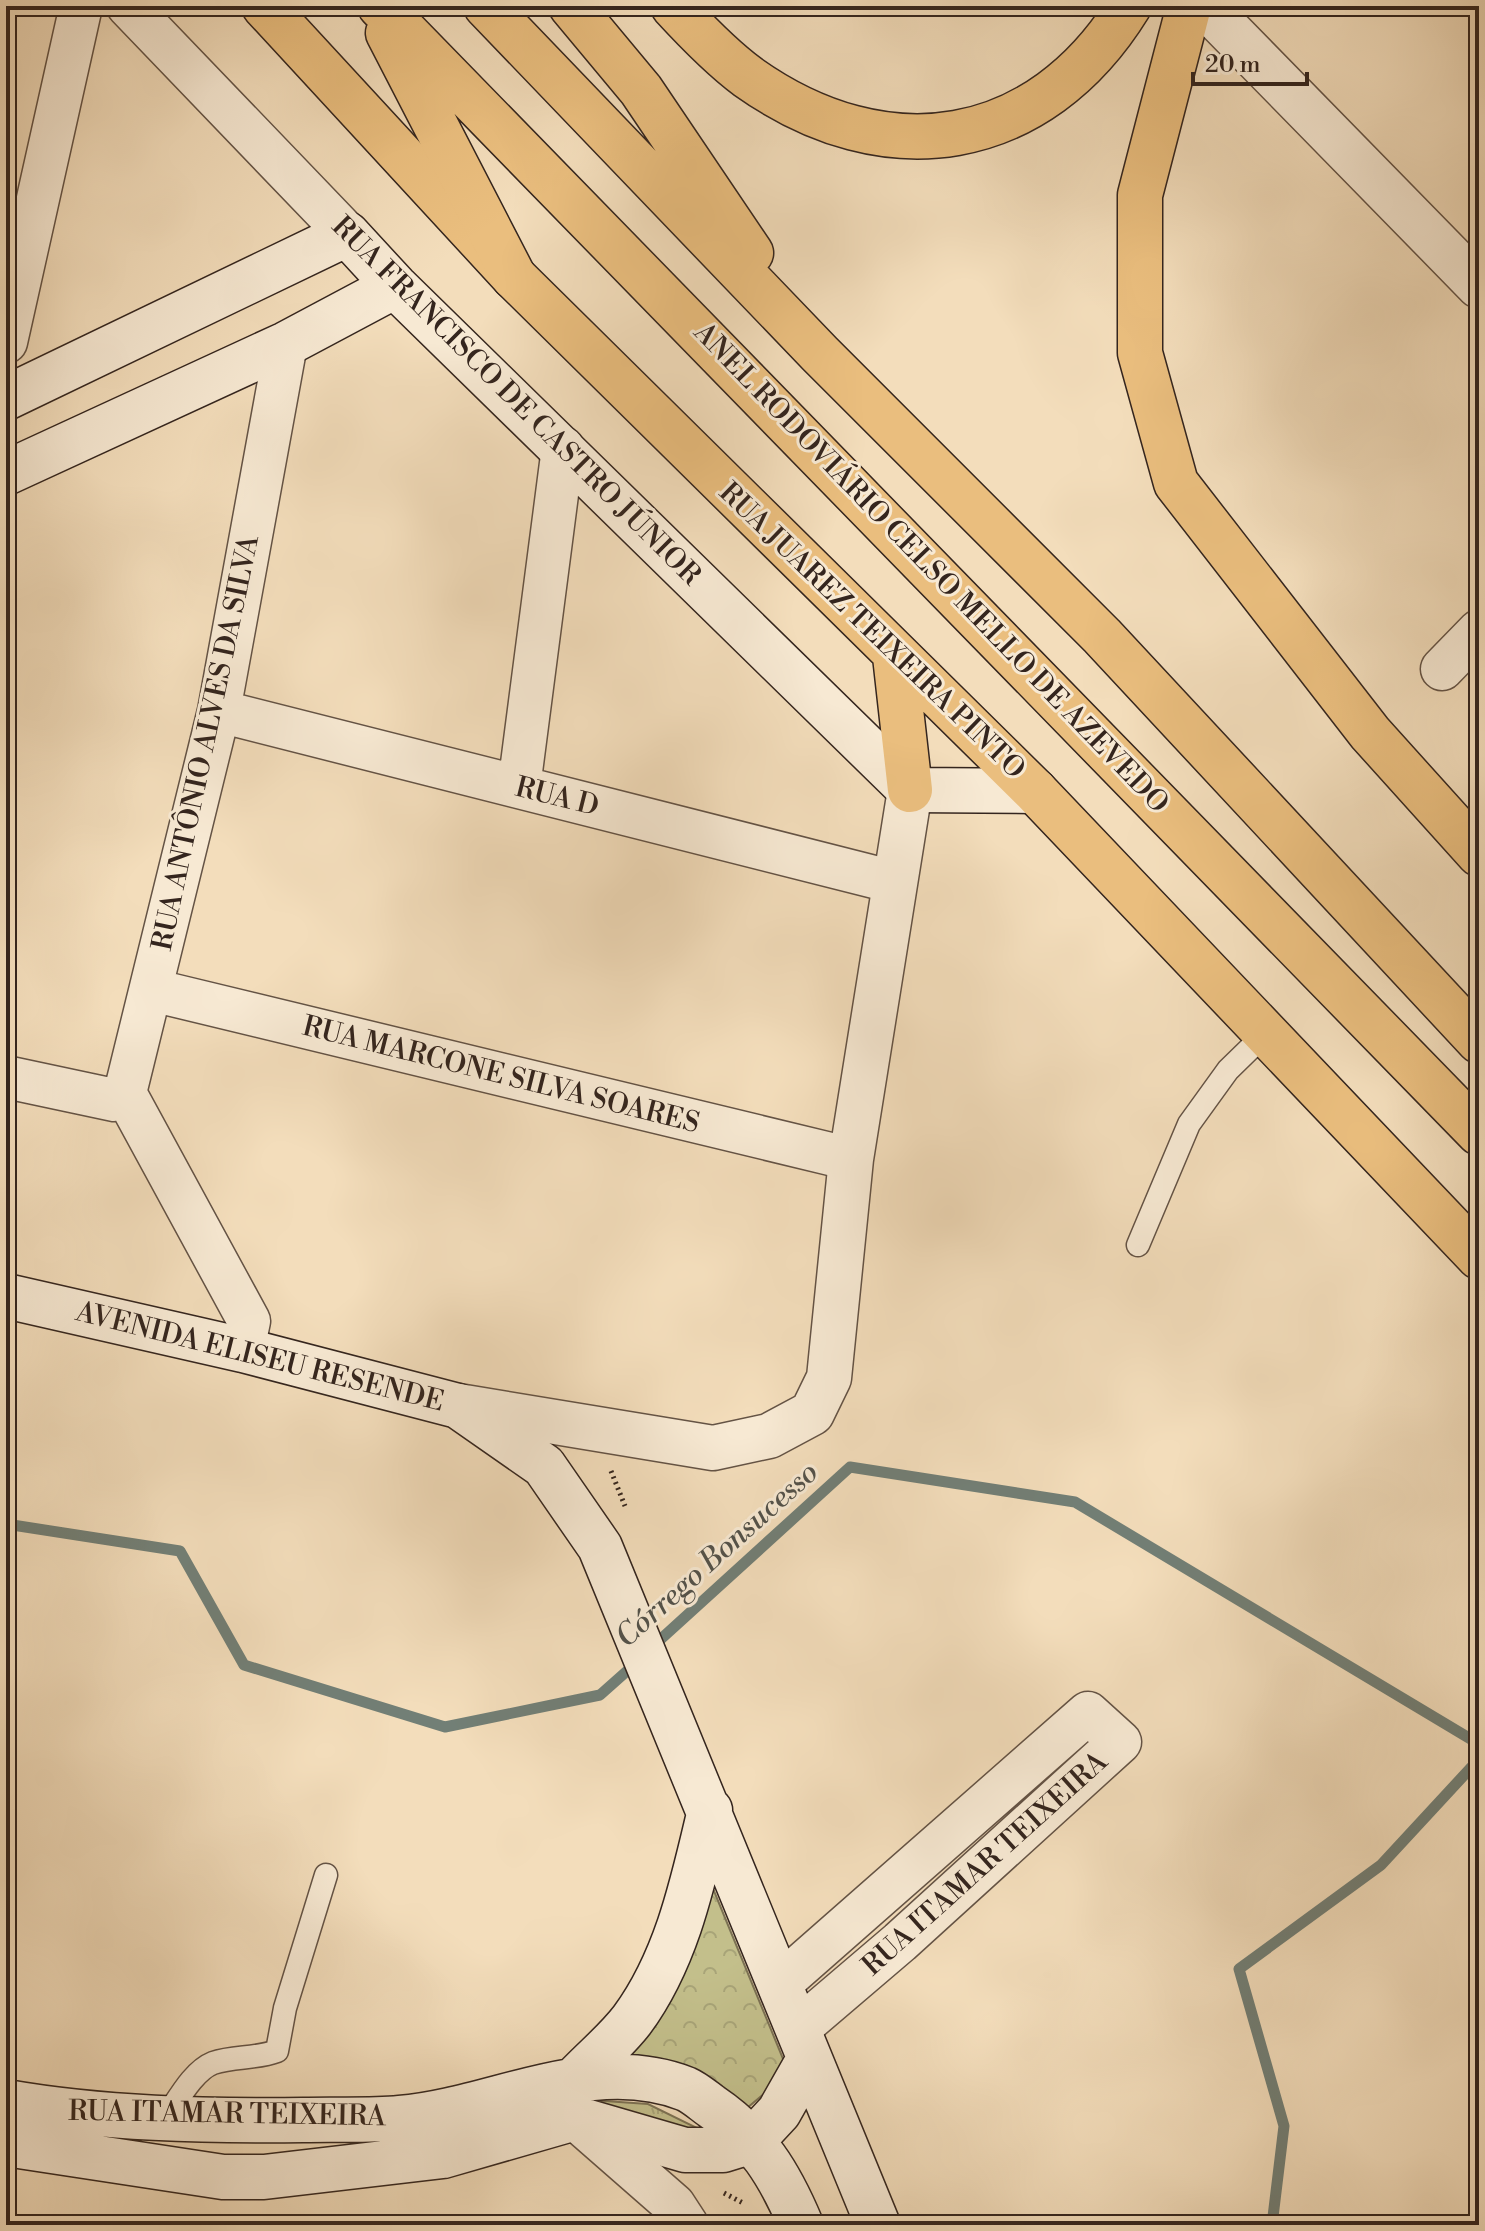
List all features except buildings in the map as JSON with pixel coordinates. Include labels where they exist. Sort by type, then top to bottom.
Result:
[{"type":"main road","name":"RUA JUAREZ TEIXEIRA PINTO","points":[[264,6],[514,277],[1035,791],[1479,1257]]},
{"type":"main road","points":[[374,6],[514,277]]},
{"type":"main road","name":"ANEL RODOVIÁRIO CELSO MELLO DE AZEVEDO","points":[[380,6],[1479,1133]]},
{"type":"main road","points":[[486,6],[820,354],[1102,636],[1479,1041]]},
{"type":"main road","points":[[571,6],[641,90],[820,354]]},
{"type":"main road","points":[[673,6],[730,63],[774,93],[845,127],[916,138],[980,129],[1042,102],[1096,53],[1129,6]]},
{"type":"main road","points":[[1189,6],[1140,195],[1140,353],[1176,483],[1370,733],[1479,854]]},
{"type":"main road","points":[[1205,6],[1478,283]]},
{"type":"main road","name":"RUA FRANCISCO DE CASTRO JÚNIOR","points":[[347,234],[395,286],[910,790]]},
{"type":"main road","points":[[6,398],[347,234]]},
{"type":"main road","points":[[6,473],[286,344],[395,286]]},
{"type":"main road","points":[[458,1406],[713,1448],[769,1436],[812,1413],[829,1378],[851,1159],[910,790],[895,656]]},
{"type":"main road","points":[[910,790],[1035,791]]},
{"type":"main road","name":"AVENIDA ELISEU RESENDE","points":[[6,1296],[243,1350],[458,1406],[544,1466],[600,1547],[782,1982],[878,2225]]},
{"type":"main road","points":[[564,2095],[632,2019],[667,1955],[690,1897],[710,1810]]},
{"type":"main road","name":"RUA ITAMAR TEIXEIRA","points":[[6,2102],[56,2111],[239,2121],[401,2118],[564,2095],[685,2150],[723,2150],[752,2141],[779,2112],[804,2044]]},
{"type":"main road","points":[[564,2095],[633,2078],[687,2089],[739,2125],[774,2167],[801,2225]]},
{"type":"main road","name":"RUA ITAMAR TEIXEIRA","points":[[6,2144],[223,2177],[264,2177],[443,2156],[564,2095]]},
{"type":"street","points":[[6,342],[81,6]]},
{"type":"street","name":"RUA FRANCISCO DE CASTRO JÚNIOR","points":[[128,6],[347,234]]},
{"type":"street","name":"RUA ANTÔNIO ALVES DA SILVA","points":[[125,1093],[219,711],[286,344]]},
{"type":"street","points":[[519,787],[563,448]]},
{"type":"street","points":[[1442,669],[1479,631]]},
{"type":"street","name":"RUA D","points":[[219,711],[894,882]]},
{"type":"street","name":"RUA MARCONE SILVA SOARES","points":[[152,990],[851,1159]]},
{"type":"street","points":[[6,1077],[114,1100],[125,1093],[249,1321],[243,1350]]},
{"type":"street","name":"RUA ITAMAR TEIXEIRA","points":[[782,1982],[1088,1713],[1120,1742],[900,1942],[804,2044]]},
{"type":"street","points":[[564,2095],[674,2205],[687,2225]]},
{"type":"lane","points":[[1138,1245],[1189,1124],[1228,1070],[1266,1033]]},
{"type":"lane","points":[[166,2117],[193,2080],[212,2064],[277,2051],[285,2008],[326,1875]]},
{"type":"green space","points":[[714,1891],[786,2066],[772,2087],[747,2108],[619,2059],[704,1894]]},
{"type":"green space","points":[[590,2100],[648,2104],[697,2128],[673,2136]]},
{"type":"waterway","name":"Córrego Bonsucesso","points":[[651,1648],[850,1467],[1075,1502],[1479,1744]]},
{"type":"waterway","name":"Córrego Bonsucesso","points":[[6,1524],[180,1551],[244,1665],[445,1727],[600,1695],[636,1663]]},
{"type":"waterway","name":"Córrego Bonsucesso","points":[[1272,2225],[1284,2126],[1239,1969],[1381,1865],[1479,1759]]}]
